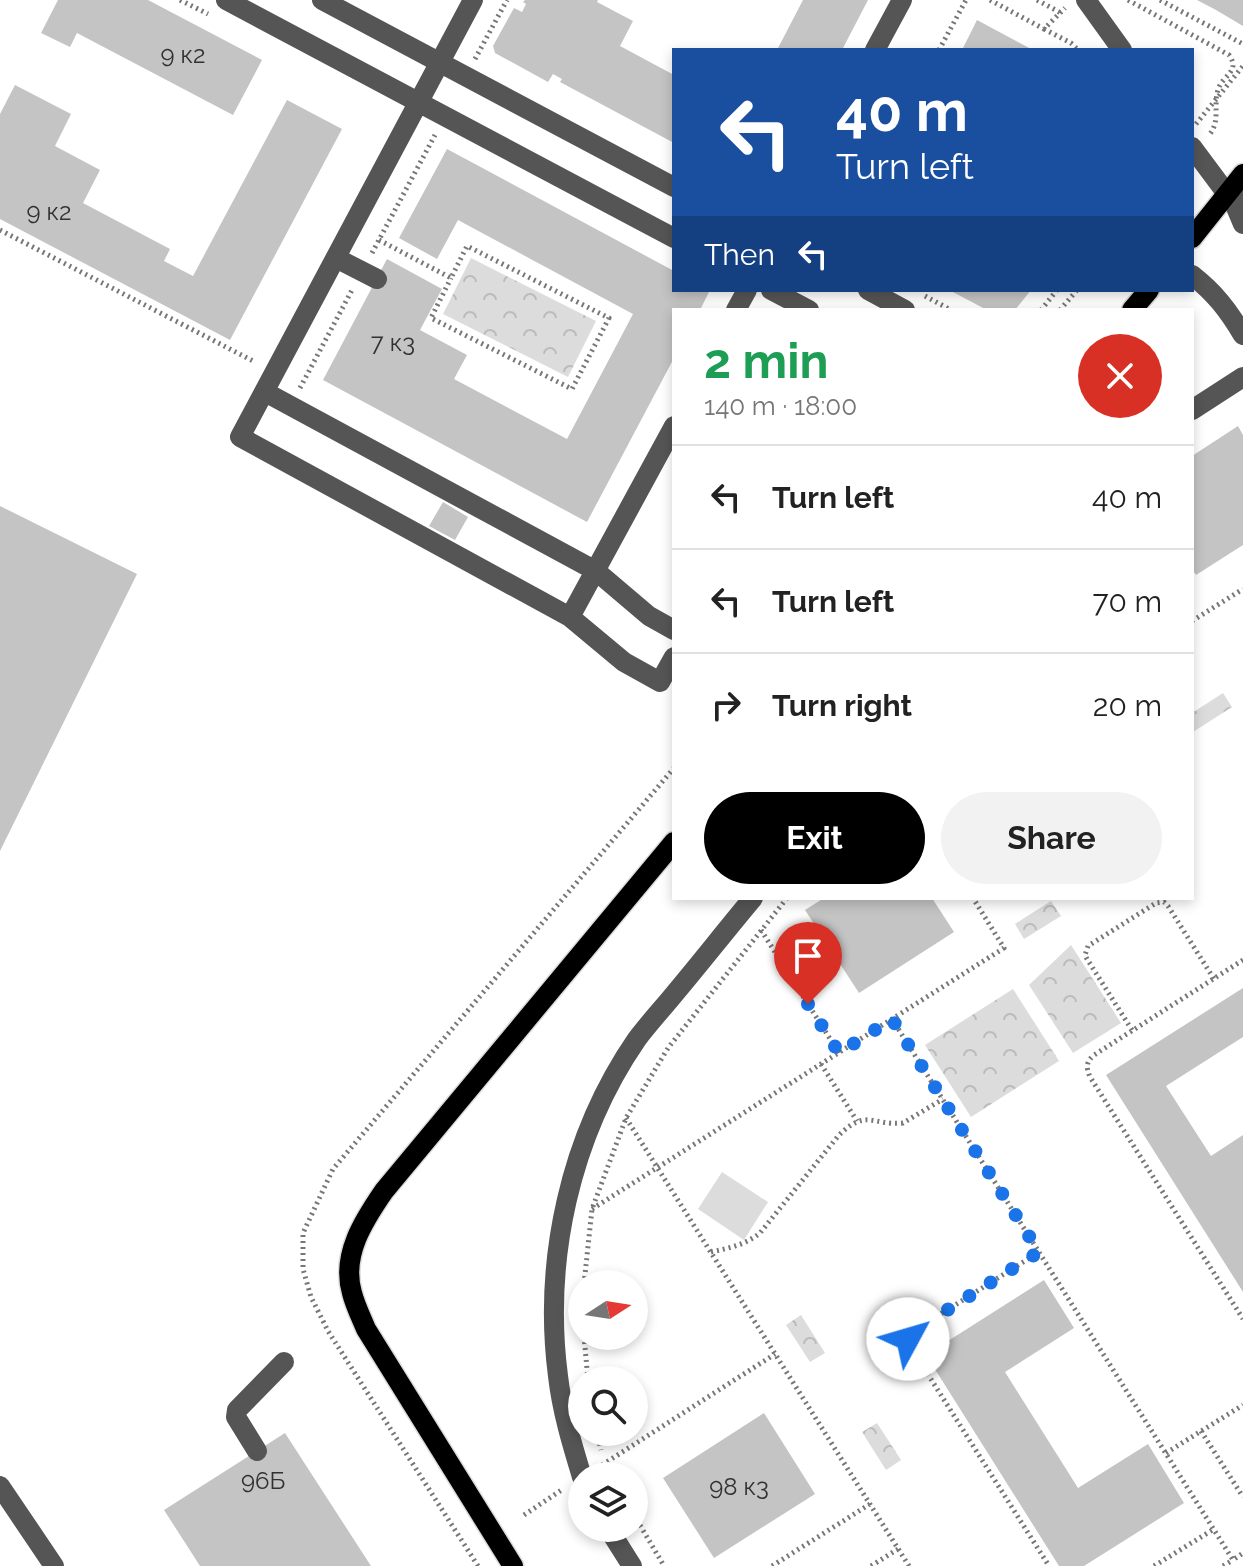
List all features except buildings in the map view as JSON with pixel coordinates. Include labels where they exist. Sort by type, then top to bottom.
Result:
[{"type":"main road","points":[[1194,234],[1235,184]]},
{"type":"main road","points":[[1134,308],[1147,292]]},
{"type":"main road","points":[[511,1562],[366,1329],[351,1289],[349,1261],[365,1219],[384,1191],[672,844]]},
{"type":"street","points":[[226,0],[672,237]]},
{"type":"street","points":[[322,0],[672,186]]},
{"type":"street","points":[[473,0],[240,437],[570,617],[624,662],[660,682],[672,661]]},
{"type":"street","points":[[876,48],[902,0]]},
{"type":"street","points":[[1080,1],[1106,48]]},
{"type":"street","points":[[1080,1],[1120,48]]},
{"type":"street","points":[[1194,150],[1235,184],[1235,205],[1243,224]]},
{"type":"street","points":[[336,258],[369,276]]},
{"type":"street","points":[[1194,276],[1223,303],[1243,335]]},
{"type":"street","points":[[775,292],[805,308]]},
{"type":"street","points":[[872,292],[901,308]]},
{"type":"street","points":[[1194,409],[1243,377]]},
{"type":"street","points":[[265,392],[596,571],[649,616],[672,629]]},
{"type":"street","points":[[570,617],[672,430]]},
{"type":"street","points":[[578,1462],[558,1378],[554,1332],[559,1237],[569,1192],[601,1102],[638,1038],[751,900]]},
{"type":"street","points":[[257,1451],[236,1417],[237,1410],[284,1362]]},
{"type":"street","points":[[0,1486],[54,1566]]},
{"type":"street","points":[[617,1542],[632,1566]]},
{"type":"path","points":[[466,76],[507,0]]},
{"type":"path","points":[[940,48],[966,0]]},
{"type":"path","points":[[990,0],[1076,48]]},
{"type":"path","points":[[1128,0],[1229,55],[1232,70],[1217,90],[1214,129],[1194,148]]},
{"type":"path","points":[[1160,0],[1243,44]]},
{"type":"path","points":[[1044,29],[1080,1]]},
{"type":"path","points":[[1194,127],[1243,66]]},
{"type":"path","points":[[290,406],[369,276],[379,240],[445,116]]},
{"type":"path","points":[[379,240],[451,278]]},
{"type":"path","points":[[467,246],[609,318],[572,389],[431,318],[451,278],[467,246]]},
{"type":"path","points":[[918,292],[947,308]]},
{"type":"path","points":[[1043,308],[1055,292]]},
{"type":"path","points":[[1062,308],[1075,292]]},
{"type":"path","points":[[1194,620],[1243,589]]},
{"type":"path","points":[[585,1270],[592,1209],[626,1118],[668,1048],[785,900]]},
{"type":"path","points":[[592,1209],[1004,948],[974,900]]},
{"type":"path","points":[[1132,1030],[1085,955],[1088,946],[1156,903],[1164,902],[1168,906],[1214,979]]},
{"type":"path","points":[[761,930],[839,1053]]},
{"type":"path","points":[[1243,960],[1094,1055],[1086,1068],[1243,1319]]},
{"type":"path","points":[[892,1019],[1233,1560]]},
{"type":"path","points":[[821,1064],[857,1121]]},
{"type":"path","points":[[711,1252],[740,1245],[760,1233],[851,1124],[876,1120],[903,1123],[943,1099]]},
{"type":"path","points":[[626,1118],[909,1566]]},
{"type":"path","points":[[1039,1252],[914,1331],[908,1339],[1049,1566]]},
{"type":"path","points":[[606,1462],[775,1354]]},
{"type":"path","points":[[1166,1454],[1243,1405]]},
{"type":"path","points":[[1201,1431],[1243,1497]]},
{"type":"path","points":[[524,1515],[568,1486]]},
{"type":"path","points":[[772,1566],[870,1504]]},
{"type":"path","points":[[1154,1566],[1214,1529]]},
{"type":"path","points":[[648,1539],[664,1566]]},
{"type":"path","points":[[871,1566],[898,1549]]},
{"type":"path","points":[[1223,1566],[1243,1553]]},
{"type":"green space","points":[[471,258],[596,321],[568,377],[443,314]]},
{"type":"green space","points":[[1223,693],[1232,707],[1194,731],[1194,712]]},
{"type":"green space","points":[[1051,901],[1061,916],[1024,939],[1015,924]]},
{"type":"green space","points":[[1071,945],[1121,1023],[1073,1053],[1029,985]]},
{"type":"green space","points":[[1013,989],[1059,1061],[971,1117],[925,1045]]},
{"type":"green space","points":[[722,1172],[768,1202],[744,1240],[698,1209]]},
{"type":"green space","points":[[801,1315],[825,1353],[810,1362],[786,1325]]},
{"type":"green space","points":[[877,1423],[901,1460],[886,1470],[862,1432]]},
{"type":"route","points":[[808,1004],[839,1053],[892,1019],[1039,1252],[914,1331],[908,1339]]}]
